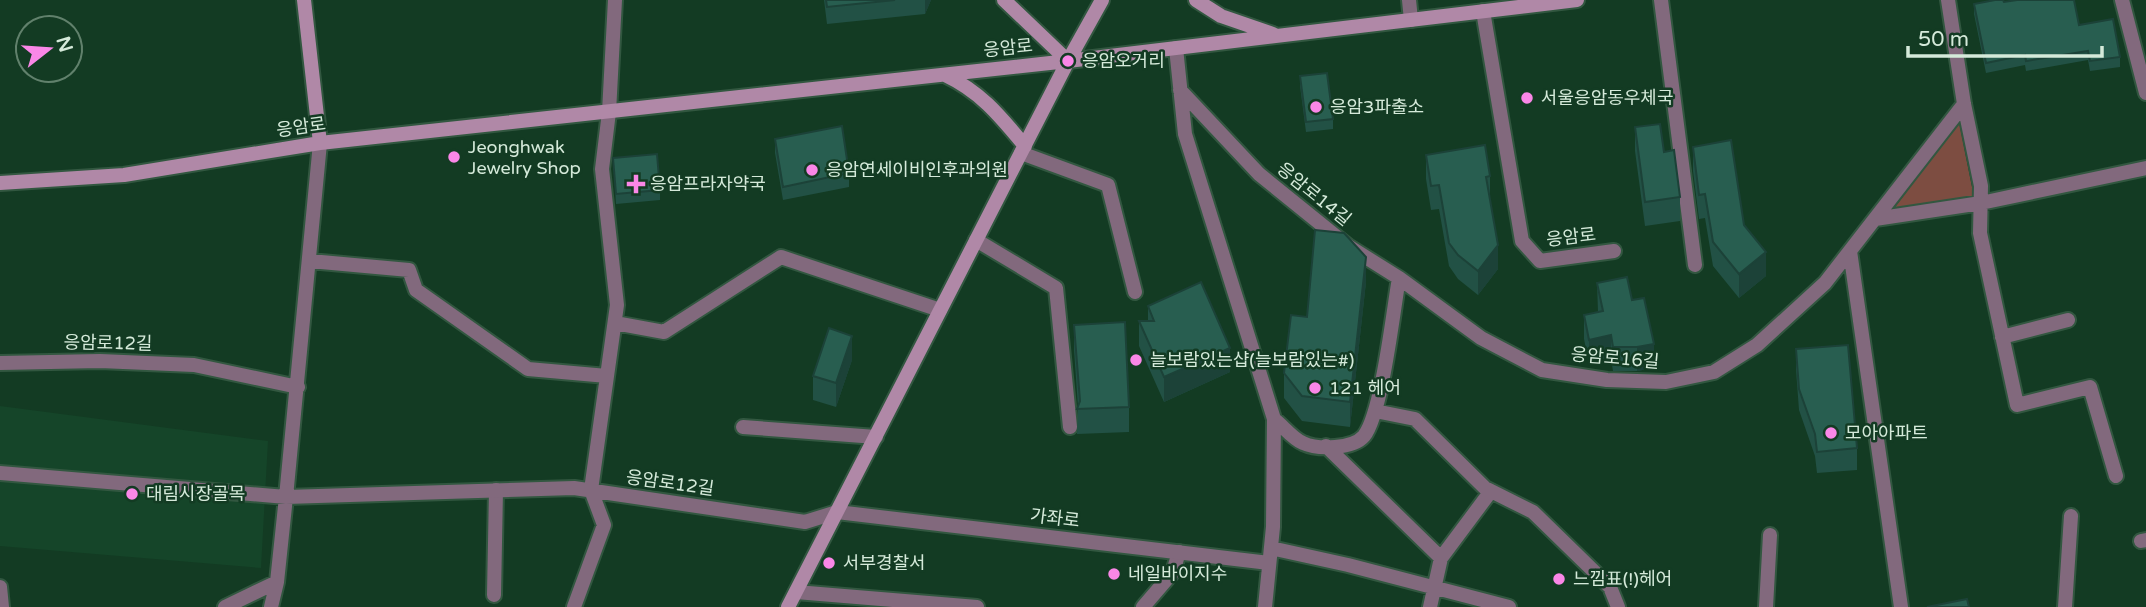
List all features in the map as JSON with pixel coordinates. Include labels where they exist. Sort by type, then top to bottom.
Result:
[{"type":"main road","points":[[304,0],[320,143]]},
{"type":"main road","points":[[1004,0],[1068,61]]},
{"type":"main road","points":[[788,607],[1068,61],[1102,0]]},
{"type":"main road","points":[[1196,0],[1221,16],[1278,36]]},
{"type":"main road","name":"응암로","points":[[0,183],[124,175],[320,143],[1068,61],[1483,11],[1523,3],[1577,0]]},
{"type":"main road","points":[[944,74],[961,82],[988,102],[1023,149]]},
{"type":"street","points":[[573,607],[604,525],[591,490],[617,305],[602,169],[609,111],[615,0]]},
{"type":"street","points":[[1409,0],[1411,20]]},
{"type":"street","points":[[1661,0],[1695,265]]},
{"type":"street","points":[[1948,0],[1964,104],[1981,186],[1980,233],[2017,405],[2090,387],[2116,476]]},
{"type":"street","points":[[2122,0],[2146,93]]},
{"type":"street","name":"응암로","points":[[1483,11],[1522,241],[1541,261],[1614,251]]},
{"type":"street","points":[[1176,48],[1185,134],[1275,419],[1270,555],[1265,607]]},
{"type":"street","name":"응암로14길","points":[[1180,90],[1259,174],[1348,246],[1399,278]]},
{"type":"street","name":"응암로16길","points":[[1399,278],[1481,338],[1542,370],[1607,380],[1666,382],[1714,372],[1757,345],[1825,283],[1964,104]]},
{"type":"street","points":[[271,607],[277,582],[298,387],[320,143]]},
{"type":"street","points":[[1023,149],[1108,185],[1135,292]]},
{"type":"street","points":[[1875,219],[1981,203],[2146,168]]},
{"type":"street","points":[[976,240],[1056,288],[1070,427]]},
{"type":"street","points":[[1850,251],[1901,607]]},
{"type":"street","points":[[615,323],[664,332],[780,257],[940,310]]},
{"type":"street","points":[[310,261],[409,270],[416,290],[528,369],[607,376]]},
{"type":"street","points":[[1275,419],[1304,444],[1341,448],[1362,438],[1375,411],[1399,278]]},
{"type":"street","points":[[2002,337],[2068,320]]},
{"type":"street","name":"응암로12길","points":[[0,363],[100,361],[194,365],[298,387]]},
{"type":"street","points":[[1375,411],[1415,419],[1485,488],[1532,512],[1610,587],[1618,607]]},
{"type":"street","points":[[743,427],[876,437]]},
{"type":"street","points":[[1326,446],[1441,558]]},
{"type":"street","name":"응암로12길","points":[[0,472],[286,497],[574,488],[805,522],[837,512]]},
{"type":"street","points":[[494,595],[496,490]]},
{"type":"street","points":[[1430,607],[1441,558],[1491,491]]},
{"type":"street","name":"가좌로","points":[[837,512],[1179,552],[1270,555]]},
{"type":"street","points":[[2065,607],[2071,516]]},
{"type":"street","points":[[1766,607],[1770,535]]},
{"type":"street","points":[[1143,607],[1173,572],[1179,552]]},
{"type":"street","points":[[1270,555],[1433,587],[1509,607]]},
{"type":"street","points":[[225,607],[277,582]]},
{"type":"street","points":[[0,587],[2,607]]},
{"type":"street","points":[[796,592],[976,607]]},
{"type":"shaded area","points":[[1959,122],[1974,197],[1892,211]]},
{"type":"shaded area","name":"대림시장골목","points":[[0,406],[268,441],[261,568],[0,546]]},
{"type":"building","points":[[826,0],[895,0],[827,7]]},
{"type":"building","points":[[1995,0],[2074,0],[2079,25],[2113,19],[2120,57],[2090,61],[2088,51],[2026,61],[2025,55],[1986,63],[1974,4]]},
{"type":"building","name":"응암3파출소","points":[[1327,73],[1333,119],[1306,122],[1300,76]]},
{"type":"building","points":[[1660,124],[1664,152],[1674,150],[1680,197],[1645,202],[1635,127]]},
{"type":"building","name":"응암연세이비인후과의원","points":[[842,126],[849,173],[783,187],[775,139]]},
{"type":"building","points":[[1731,140],[1744,225],[1766,252],[1739,274],[1713,242],[1705,194],[1699,195],[1693,147]]},
{"type":"building","points":[[1485,145],[1490,176],[1486,177],[1498,245],[1478,271],[1458,255],[1449,243],[1439,185],[1431,186],[1426,155]]},
{"type":"building","name":"응암프라자약국","points":[[657,154],[660,190],[616,194],[613,158]]},
{"type":"building","points":[[1315,230],[1344,233],[1366,257],[1350,402],[1302,396],[1284,373],[1291,315],[1307,317]]},
{"type":"building","points":[[1627,277],[1632,300],[1644,298],[1654,344],[1613,347],[1611,335],[1589,340],[1584,315],[1603,311],[1597,283]]},
{"type":"building","points":[[1201,282],[1230,348],[1164,377],[1139,321],[1154,321],[1148,306]]},
{"type":"building","points":[[1125,322],[1129,407],[1077,409],[1080,401],[1074,325]]},
{"type":"building","points":[[829,328],[852,336],[836,383],[813,376]]},
{"type":"building","name":"모아아파트","points":[[1848,345],[1857,448],[1817,452],[1815,434],[1799,389],[1796,349]]},
{"type":"building","points":[[1967,599],[1969,607],[1927,607]]},
{"type":"place","name":"응암오거리","points":[[1068,61]]},
{"type":"place","name":"서울응암동우체국","points":[[1527,98]]},
{"type":"place","name":"응암3파출소","points":[[1316,107]]},
{"type":"place","name":"Jeonghwak Jewelry Shop","points":[[454,157]]},
{"type":"place","name":"응암연세이비인후과의원","points":[[812,170]]},
{"type":"place","name":"응암프라자약국","points":[[636,184]]},
{"type":"place","name":"늘보람있는샵(늘보람있는#)","points":[[1136,360]]},
{"type":"place","name":"121 헤어","points":[[1315,388]]},
{"type":"place","name":"모아아파트","points":[[1831,433]]},
{"type":"place","name":"대림시장골목","points":[[132,494]]},
{"type":"place","name":"서부경찰서","points":[[829,563]]},
{"type":"place","name":"네일바이지수","points":[[1114,574]]},
{"type":"place","name":"느낌표(!)헤어","points":[[1559,579]]}]
